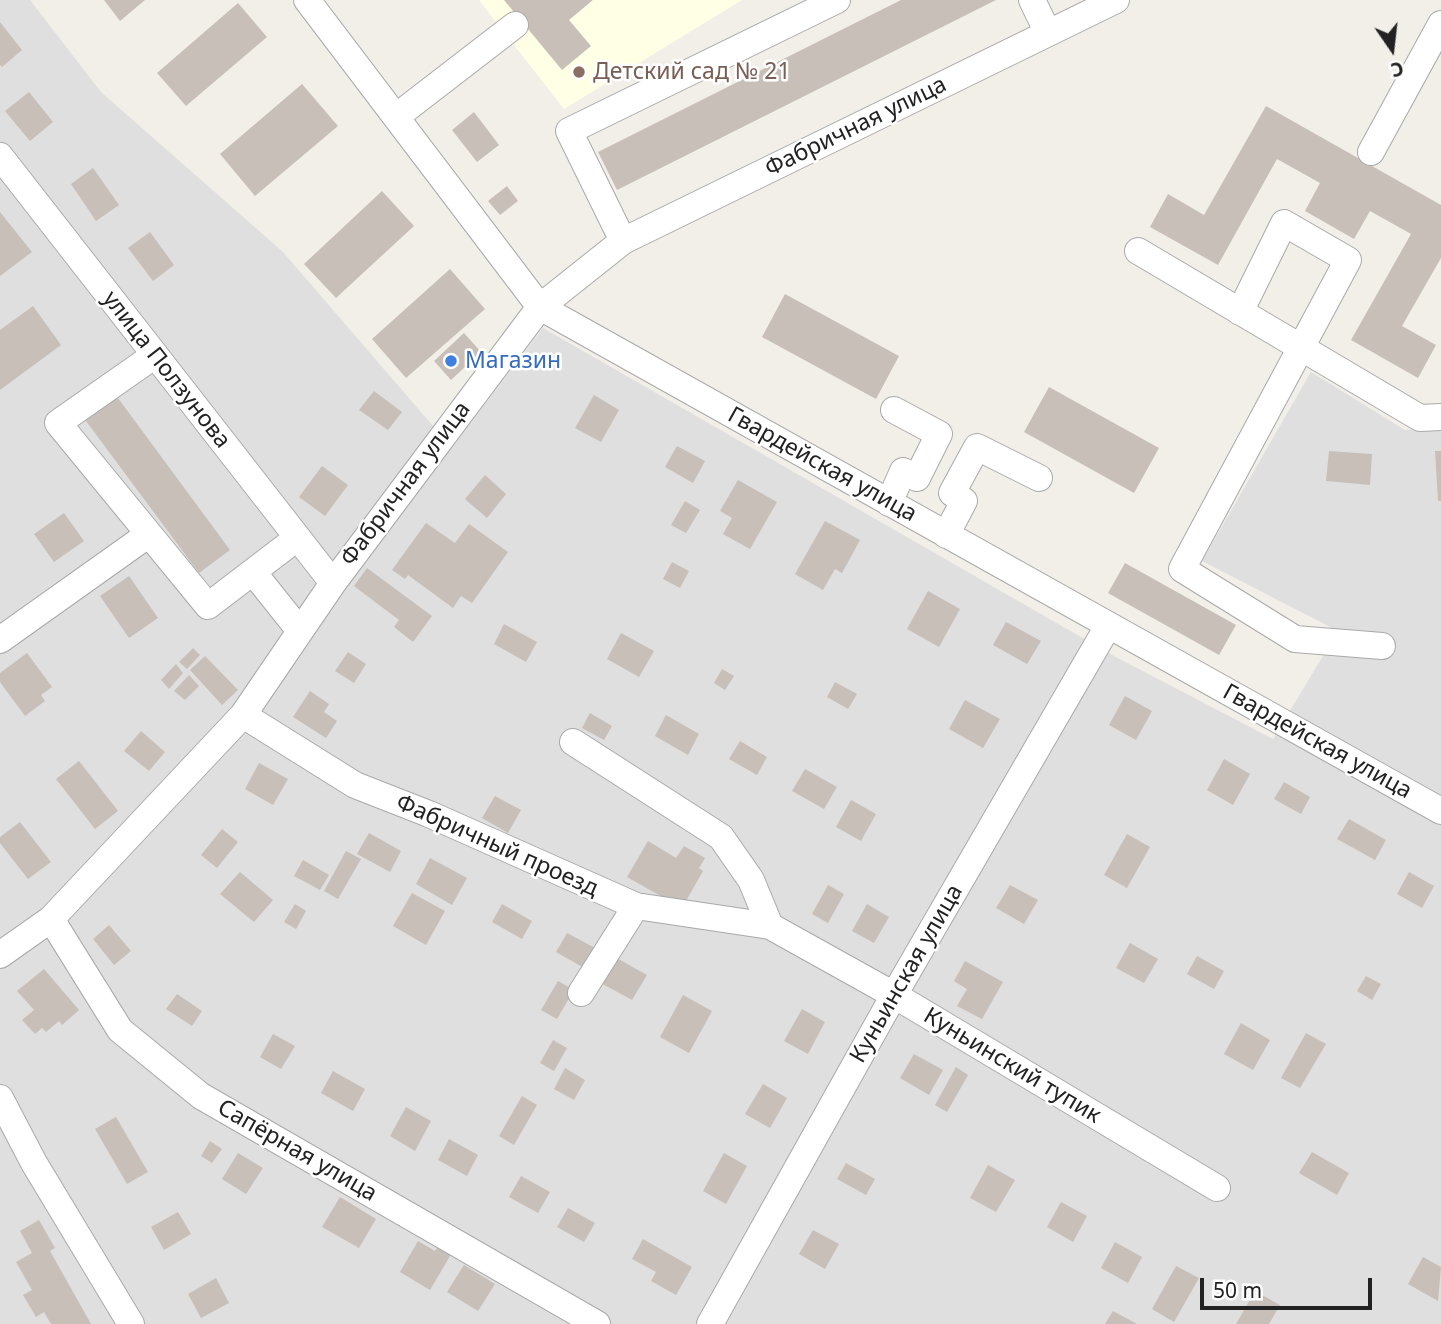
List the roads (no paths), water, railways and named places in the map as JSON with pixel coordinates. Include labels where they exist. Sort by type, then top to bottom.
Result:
[{"type":"street","name":"Гвардейская улица","points":[[307,0],[540,306],[1441,811]]},
{"type":"street","points":[[623,241],[569,131],[837,0]]},
{"type":"street","points":[[1032,0],[1048,33]]},
{"type":"street","name":"Фабричная улица","points":[[0,955],[51,919],[243,715],[333,583],[540,306],[623,241],[1108,1]]},
{"type":"street","points":[[1371,152],[1441,23]]},
{"type":"street","points":[[397,116],[515,25]]},
{"type":"street","name":"улица Ползунова","points":[[0,156],[333,583]]},
{"type":"street","points":[[1240,312],[1284,223],[1348,260],[1182,569],[1295,639],[1382,646]]},
{"type":"street","points":[[1138,251],[1420,418],[1441,417]]},
{"type":"street","points":[[155,355],[58,424],[208,606],[297,538]]},
{"type":"street","points":[[889,503],[903,471],[917,478],[939,434],[894,411]]},
{"type":"street","points":[[946,535],[964,501],[952,493],[977,447],[1039,478]]},
{"type":"street","points":[[0,640],[149,534]]},
{"type":"street","points":[[253,572],[300,631]]},
{"type":"street","name":"Куньинская улица","points":[[710,1324],[894,995],[1108,626]]},
{"type":"street","name":"Фабричный проезд","points":[[243,715],[355,785],[429,814],[636,906],[770,926]]},
{"type":"street","points":[[573,742],[721,837],[751,880],[770,926]]},
{"type":"street","points":[[581,993],[636,906]]},
{"type":"street","name":"Сапёрная улица","points":[[51,919],[120,1030],[201,1096],[597,1324]]},
{"type":"street","name":"Куньинский тупик","points":[[770,926],[894,995],[1217,1188]]},
{"type":"street","points":[[0,1098],[34,1163],[131,1324]]},
{"type":"place","name":"Детский сад № 21","points":[[579,72]]},
{"type":"place","name":"Магазин","points":[[451,361]]}]
